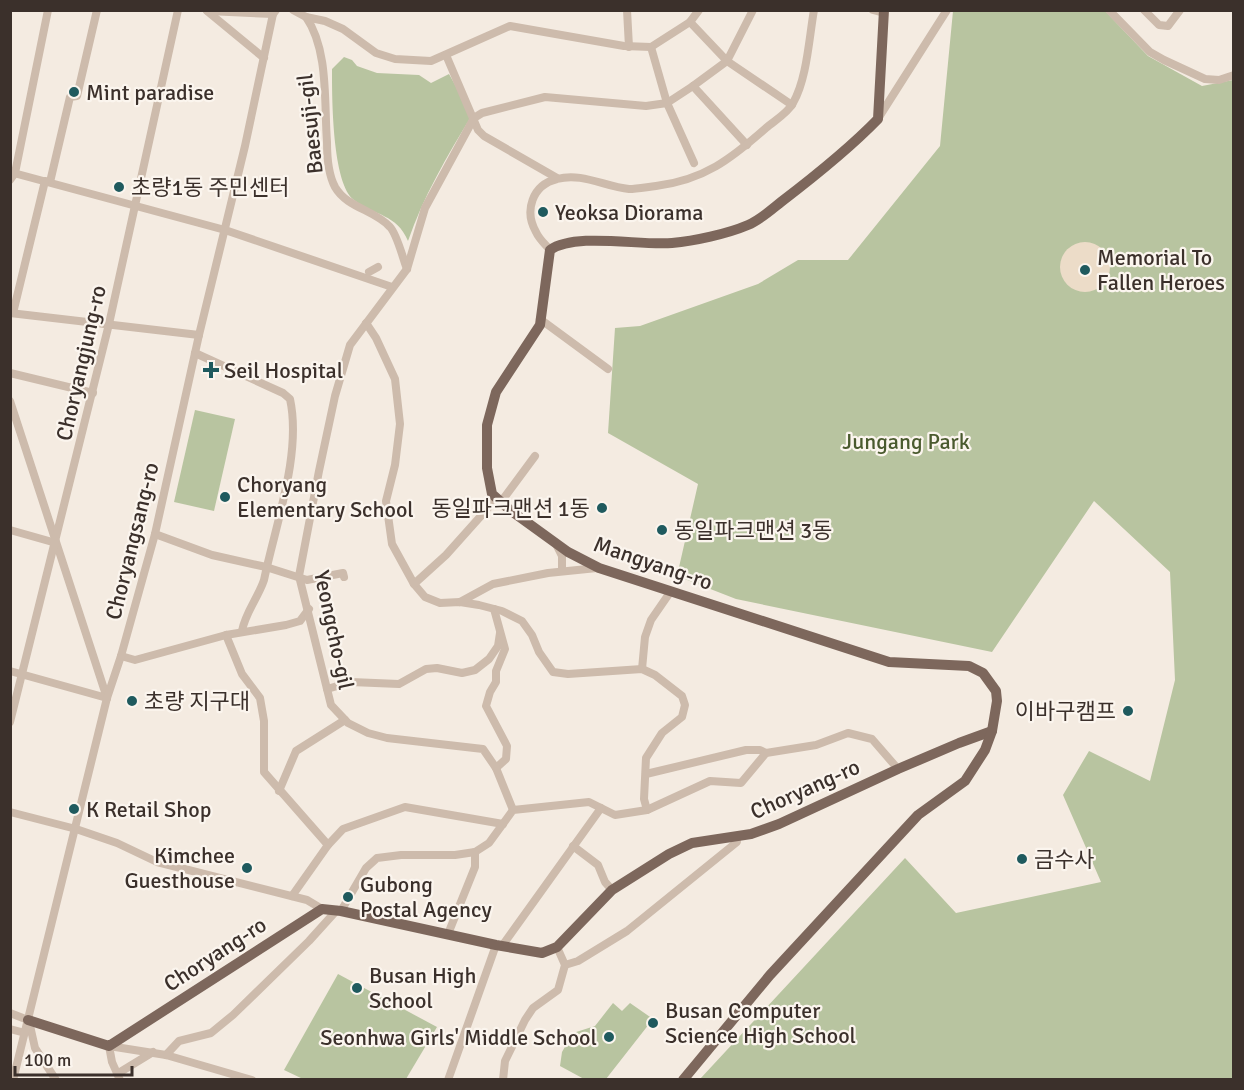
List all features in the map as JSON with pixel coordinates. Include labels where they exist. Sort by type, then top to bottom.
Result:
[{"type":"main road","points":[[499,500],[492,494],[487,468],[488,425],[496,392],[537,329],[550,250],[563,243],[605,241],[672,243],[720,234],[749,225],[855,142],[878,119],[880,11]]},
{"type":"main road","name":"Mangyang-ro","points":[[499,500],[568,552],[598,568],[889,662],[969,666],[983,673],[996,691],[997,701],[992,731],[984,750],[965,781],[918,816],[770,975],[683,1080]]},
{"type":"main road","name":"Choryang-ro","points":[[557,948],[612,890],[692,843],[751,834],[778,824],[898,769],[992,731]]},
{"type":"main road","points":[[322,909],[339,910],[542,953],[557,948]]},
{"type":"main road","name":"Choryang-ro","points":[[110,1046],[322,909]]},
{"type":"main road","points":[[28,1020],[110,1046]]},
{"type":"street","points":[[48,10],[12,175],[47,181],[225,230],[392,287]]},
{"type":"street","points":[[97,10],[77,96],[70,98],[12,313],[199,335]]},
{"type":"street","name":"Choryangjung-ro","points":[[10,722],[93,393],[178,10]]},
{"type":"street","points":[[293,10],[306,17],[326,21],[343,29],[376,53],[395,60],[431,61],[510,26],[629,46],[651,47],[690,22],[699,10]]},
{"type":"street","points":[[627,10],[629,46]]},
{"type":"street","points":[[474,118],[482,113],[545,97],[646,106],[667,103],[727,61],[753,10]]},
{"type":"street","points":[[446,55],[478,130],[484,136],[557,178],[587,179],[629,189],[676,183],[696,177],[716,167],[747,145],[792,105],[805,63],[814,10]]},
{"type":"street","points":[[878,119],[947,10]]},
{"type":"street","points":[[1109,10],[1150,52],[1164,60],[1205,79],[1219,80],[1233,75]]},
{"type":"street","points":[[1144,10],[1160,25],[1168,26],[1180,10]]},
{"type":"street","points":[[206,11],[274,12]]},
{"type":"street","points":[[206,11],[264,58]]},
{"type":"street","name":"Choryangsang-ro","points":[[13,1080],[107,698],[155,534],[274,12]]},
{"type":"street","name":"Baesuji-gil","points":[[306,17],[313,27],[325,84],[328,163],[336,187],[347,200],[392,228],[407,269]]},
{"type":"street","points":[[690,22],[727,61],[792,105]]},
{"type":"street","points":[[651,47],[667,103],[694,163]]},
{"type":"street","points":[[693,86],[747,145]]},
{"type":"street","name":"Yeongcho-gil","points":[[474,118],[425,208],[407,269],[350,345],[335,396],[299,576],[331,705],[348,723],[368,733],[387,738],[483,749],[496,768],[513,810]]},
{"type":"street","points":[[550,250],[536,234],[531,221],[530,205],[534,194],[543,185],[557,178]]},
{"type":"street","points":[[369,272],[378,267]]},
{"type":"street","points":[[540,319],[608,369]]},
{"type":"street","points":[[366,323],[376,338],[395,379],[400,424],[395,465],[386,501],[392,544],[414,584],[425,597],[440,603],[459,602],[494,609],[522,621],[553,672],[568,674],[642,669],[655,675],[682,696],[685,705],[682,717],[662,734],[646,758],[644,799],[646,810]]},
{"type":"street","points":[[195,353],[283,393],[290,399],[293,411],[290,464],[259,595],[244,621],[242,631]]},
{"type":"street","points":[[10,373],[93,393]]},
{"type":"street","points":[[10,400],[107,698]]},
{"type":"street","points":[[414,584],[446,555],[499,500],[535,456]]},
{"type":"street","points":[[10,530],[56,543]]},
{"type":"street","points":[[155,534],[212,555],[266,567],[308,580],[344,573],[344,577]]},
{"type":"street","points":[[555,543],[562,556],[562,571]]},
{"type":"street","points":[[459,602],[493,584],[562,571],[598,568]]},
{"type":"street","points":[[642,669],[645,638],[651,620],[671,591]]},
{"type":"street","points":[[121,656],[135,660],[242,631],[293,623],[300,621],[309,609]]},
{"type":"street","points":[[494,609],[505,649],[496,671],[496,682],[486,706],[507,746],[506,759],[496,768]]},
{"type":"street","points":[[327,688],[351,682],[399,684],[426,669],[437,668],[462,673],[475,670],[489,659],[498,646],[500,633]]},
{"type":"street","points":[[226,635],[242,674],[260,698],[264,721],[264,772],[328,845]]},
{"type":"street","points":[[10,671],[107,698]]},
{"type":"street","points":[[279,791],[296,751],[345,720]]},
{"type":"street","points":[[645,774],[747,750],[760,750],[766,753],[816,745],[848,733],[872,739],[898,769]]},
{"type":"street","points":[[166,1054],[179,1041],[211,1033],[233,1015],[339,910],[366,868],[377,858],[475,852],[489,843],[513,810],[589,802],[615,814],[646,810],[710,781],[741,783],[766,753]]},
{"type":"street","points":[[292,896],[328,845],[343,829],[405,807],[503,824]]},
{"type":"street","points":[[448,1080],[499,945],[601,808]]},
{"type":"street","points":[[10,812],[76,829],[117,843],[157,862],[307,900],[322,909]]},
{"type":"street","points":[[565,965],[578,961],[627,931],[716,857],[735,846],[736,836]]},
{"type":"street","points":[[573,846],[598,865],[605,882],[612,890]]},
{"type":"street","points":[[448,934],[475,867],[475,852]]},
{"type":"street","points":[[502,1080],[505,1061],[525,1020],[533,1008],[558,990],[565,965],[557,948]]},
{"type":"street","points":[[10,1013],[28,1020],[35,1048],[56,1080]]},
{"type":"street","points":[[10,1029],[25,1033]]},
{"type":"street","points":[[153,1052],[119,1077],[112,1062],[110,1046],[153,1052],[166,1054],[252,1080]]},
{"type":"green space","name":"Jungang Park","points":[[953,11],[1105,11],[1148,56],[1202,86],[1233,80],[1233,1079],[700,1079],[905,858],[956,913],[1101,882],[1063,795],[1089,751],[1150,781],[1175,680],[1170,572],[1094,501],[992,652],[736,599],[677,576],[698,484],[608,433],[615,328],[640,326],[758,284],[798,260],[848,260],[940,146]]},
{"type":"green space","points":[[344,57],[352,60],[357,66],[377,73],[419,75],[431,83],[449,74],[472,115],[428,193],[408,241],[392,220],[354,200],[341,177],[335,139],[332,69]]},
{"type":"green space","points":[[195,410],[235,419],[214,511],[174,502]]},
{"type":"green space","name":"Busan High School","points":[[338,974],[437,1027],[406,1079],[303,1079],[284,1070]]},
{"type":"green space","points":[[613,1003],[622,1011],[630,1003],[653,1019],[606,1079],[584,1079],[560,1066],[562,1052],[573,1033],[595,1026]]},
{"type":"shaded area","points":[[1080,242],[1090,242],[1103,249],[1110,262],[1110,272],[1103,285],[1090,292],[1080,292],[1071,288],[1064,281],[1060,272],[1060,262],[1064,253],[1071,246]]},
{"type":"place","name":"Mint paradise","points":[[74,92]]},
{"type":"place","name":"초량1동 주민센터","points":[[119,187]]},
{"type":"place","name":"Yeoksa Diorama","points":[[543,212]]},
{"type":"place","name":"Memorial To Fallen Heroes","points":[[1085,270]]},
{"type":"place","name":"Seil Hospital","points":[[211,370]]},
{"type":"place","name":"Choryang Elementary School","points":[[225,497]]},
{"type":"place","name":"동일파크맨션 1동","points":[[602,508]]},
{"type":"place","name":"동일파크맨션 3동","points":[[662,530]]},
{"type":"place","name":"초량 지구대","points":[[132,701]]},
{"type":"place","name":"이바구캠프","points":[[1128,711]]},
{"type":"place","name":"K Retail Shop","points":[[74,809]]},
{"type":"place","name":"금수사","points":[[1022,859]]},
{"type":"place","name":"Kimchee Guesthouse","points":[[247,868]]},
{"type":"place","name":"Gubong Postal Agency","points":[[348,897]]},
{"type":"place","name":"Busan High School","points":[[357,988]]},
{"type":"place","name":"Busan Computer Science High School","points":[[653,1023]]},
{"type":"place","name":"Seonhwa Girls' Middle School","points":[[609,1037]]}]
